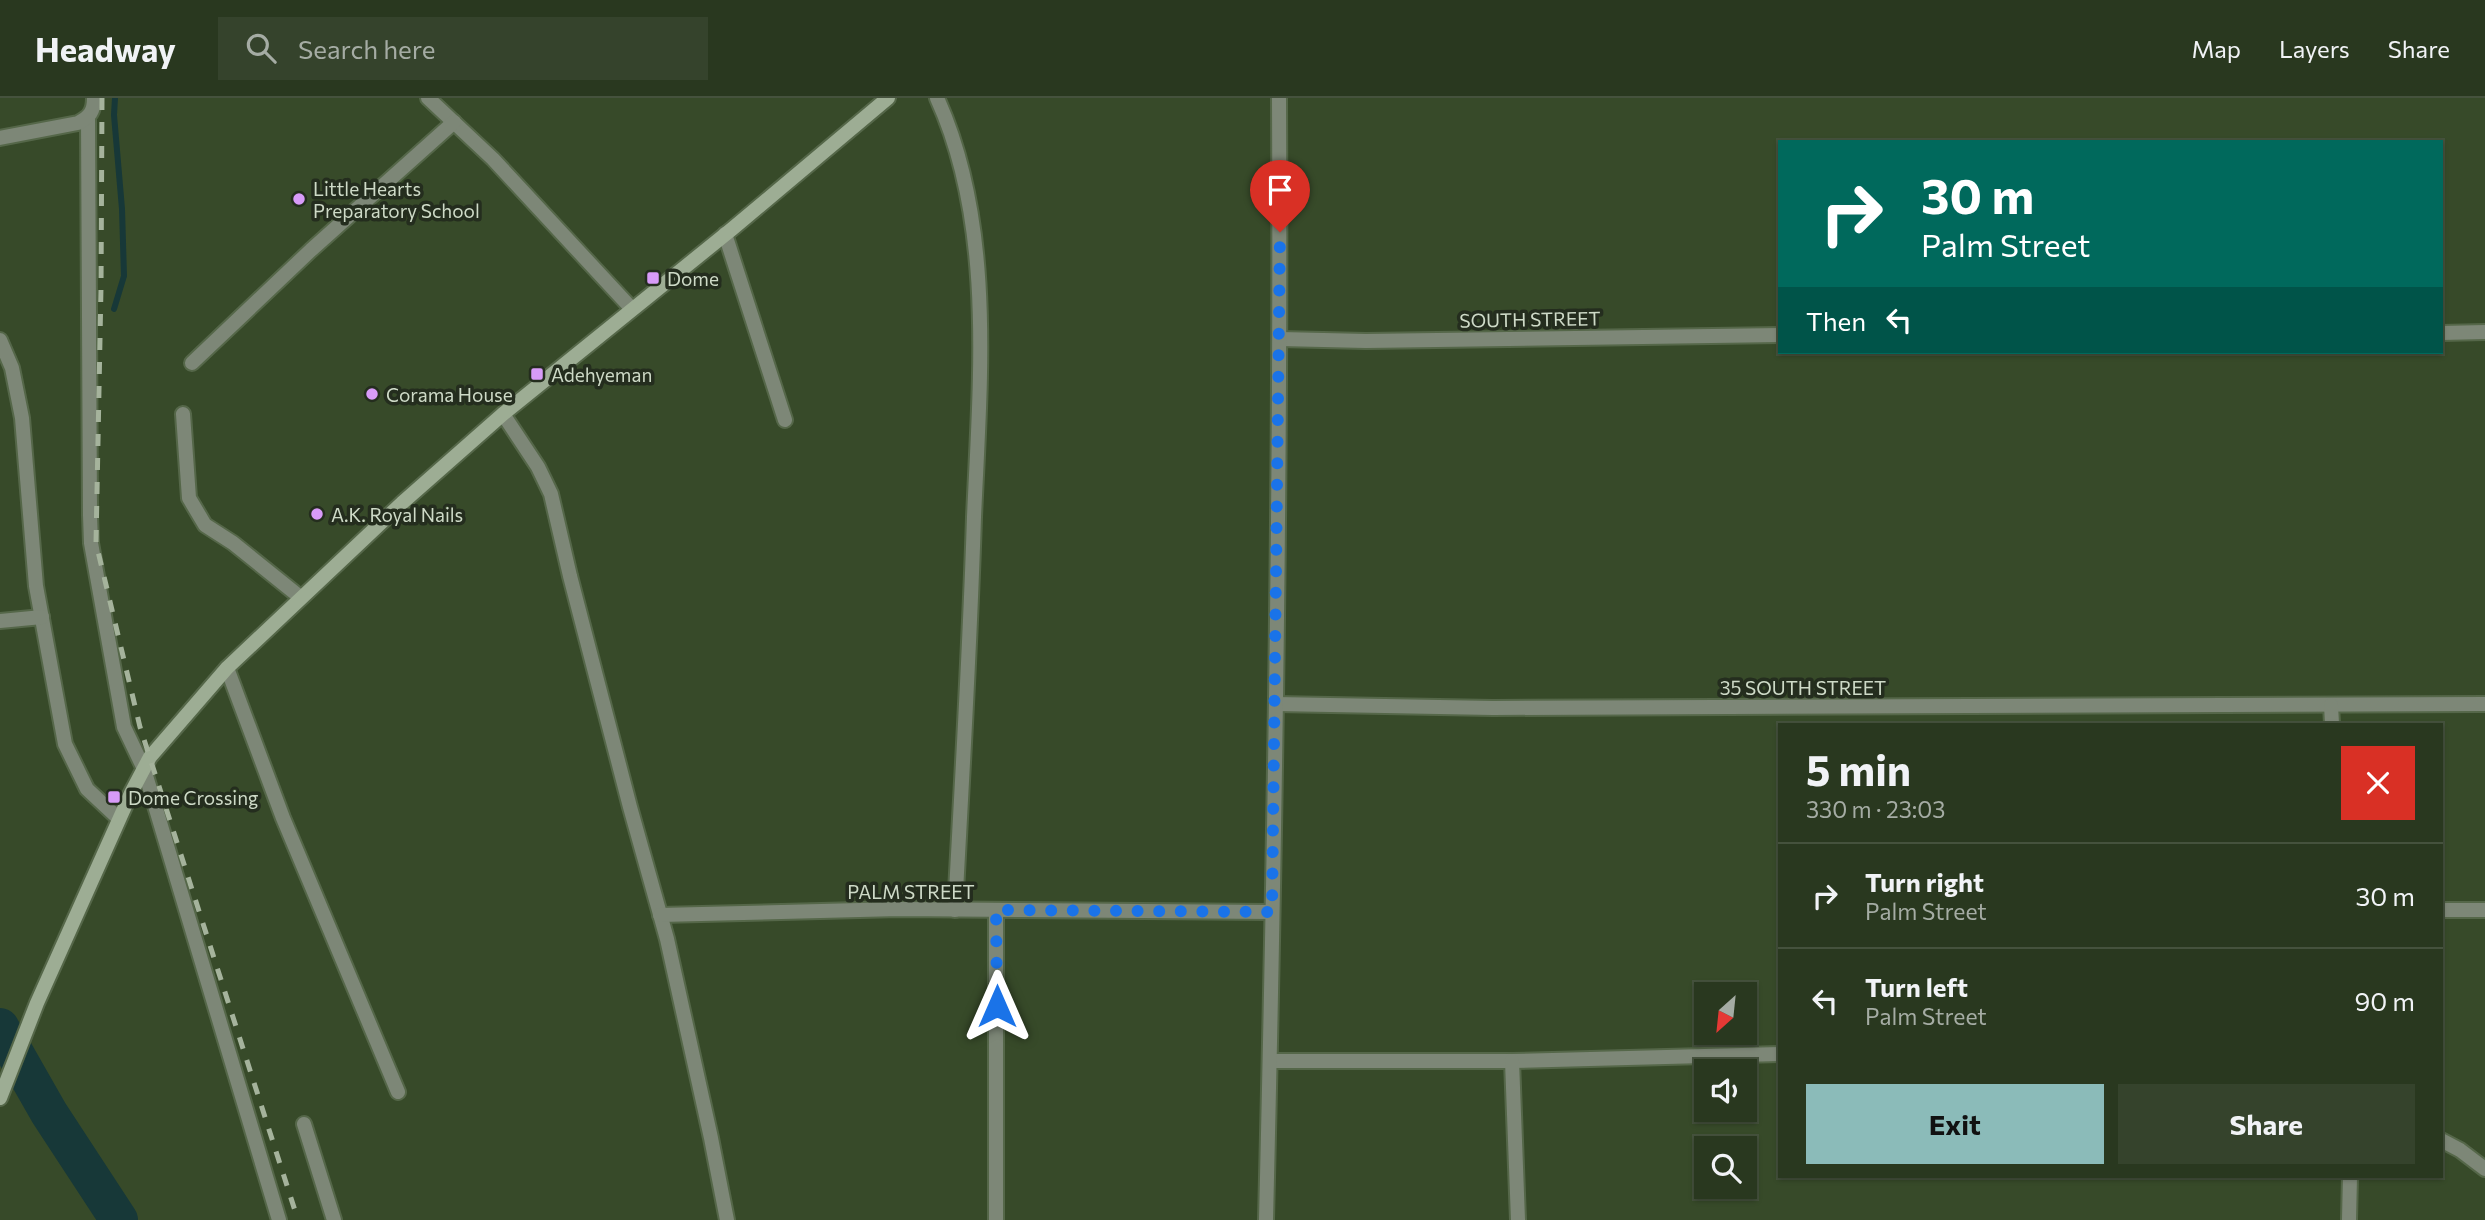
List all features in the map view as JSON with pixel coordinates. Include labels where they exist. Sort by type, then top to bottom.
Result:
[{"type":"main road","points":[[0,1098],[37,1003],[118,818],[150,757],[228,668],[300,597],[503,414],[888,98]]},
{"type":"street","points":[[94,98],[88,118],[87,223],[91,543],[124,727],[144,769],[279,1220]]},
{"type":"street","points":[[428,98],[493,159],[632,309]]},
{"type":"street","points":[[937,98],[947,121],[967,187],[979,292],[979,407],[956,910]]},
{"type":"street","points":[[1266,1220],[1276,704],[1280,339],[1279,98]]},
{"type":"street","points":[[0,138],[78,123],[88,118]]},
{"type":"street","points":[[192,363],[454,122]]},
{"type":"street","points":[[725,234],[785,420]]},
{"type":"street","points":[[2443,333],[2485,332]]},
{"type":"street","name":"SOUTH STREET","points":[[1280,339],[1366,341],[1778,335]]},
{"type":"street","points":[[0,340],[12,368],[22,418],[36,586],[65,744],[87,789],[118,818]]},
{"type":"street","points":[[183,414],[189,498],[205,524],[300,597]]},
{"type":"street","points":[[503,414],[538,467],[551,494],[570,576],[660,915],[727,1220]]},
{"type":"street","points":[[0,621],[42,617]]},
{"type":"street","points":[[228,668],[283,818],[398,1092]]},
{"type":"street","name":"35 SOUTH STREET","points":[[1276,704],[1493,708],[2485,705]]},
{"type":"street","points":[[2331,705],[2332,723]]},
{"type":"street","name":"PALM STREET","points":[[660,915],[886,909],[1272,912]]},
{"type":"street","points":[[996,910],[996,1220]]},
{"type":"street","points":[[2443,910],[2485,910]]},
{"type":"street","points":[[1270,1061],[1512,1061],[1778,1054]]},
{"type":"street","points":[[1512,1061],[1518,1220]]},
{"type":"street","points":[[304,1124],[334,1220]]},
{"type":"street","points":[[2443,1141],[2485,1169]]},
{"type":"street","points":[[2349,1220],[2350,1178]]},
{"type":"waterway","points":[[114,309],[124,276],[115,98]]},
{"type":"waterway","points":[[0,1027],[49,1113],[119,1220]]},
{"type":"railway","points":[[102,98],[96,543],[140,727],[298,1220]]},
{"type":"place","name":"Little Hearts Preparatory School","points":[[299,199]]},
{"type":"place","name":"Dome","points":[[653,278]]},
{"type":"place","name":"Adehyeman","points":[[537,374]]},
{"type":"place","name":"Corama House","points":[[372,394]]},
{"type":"place","name":"A.K. Royal Nails","points":[[317,514]]},
{"type":"place","name":"Dome Crossing","points":[[114,797]]},
{"type":"route","points":[[997,1006],[996,910],[1272,912],[1280,232]]}]
